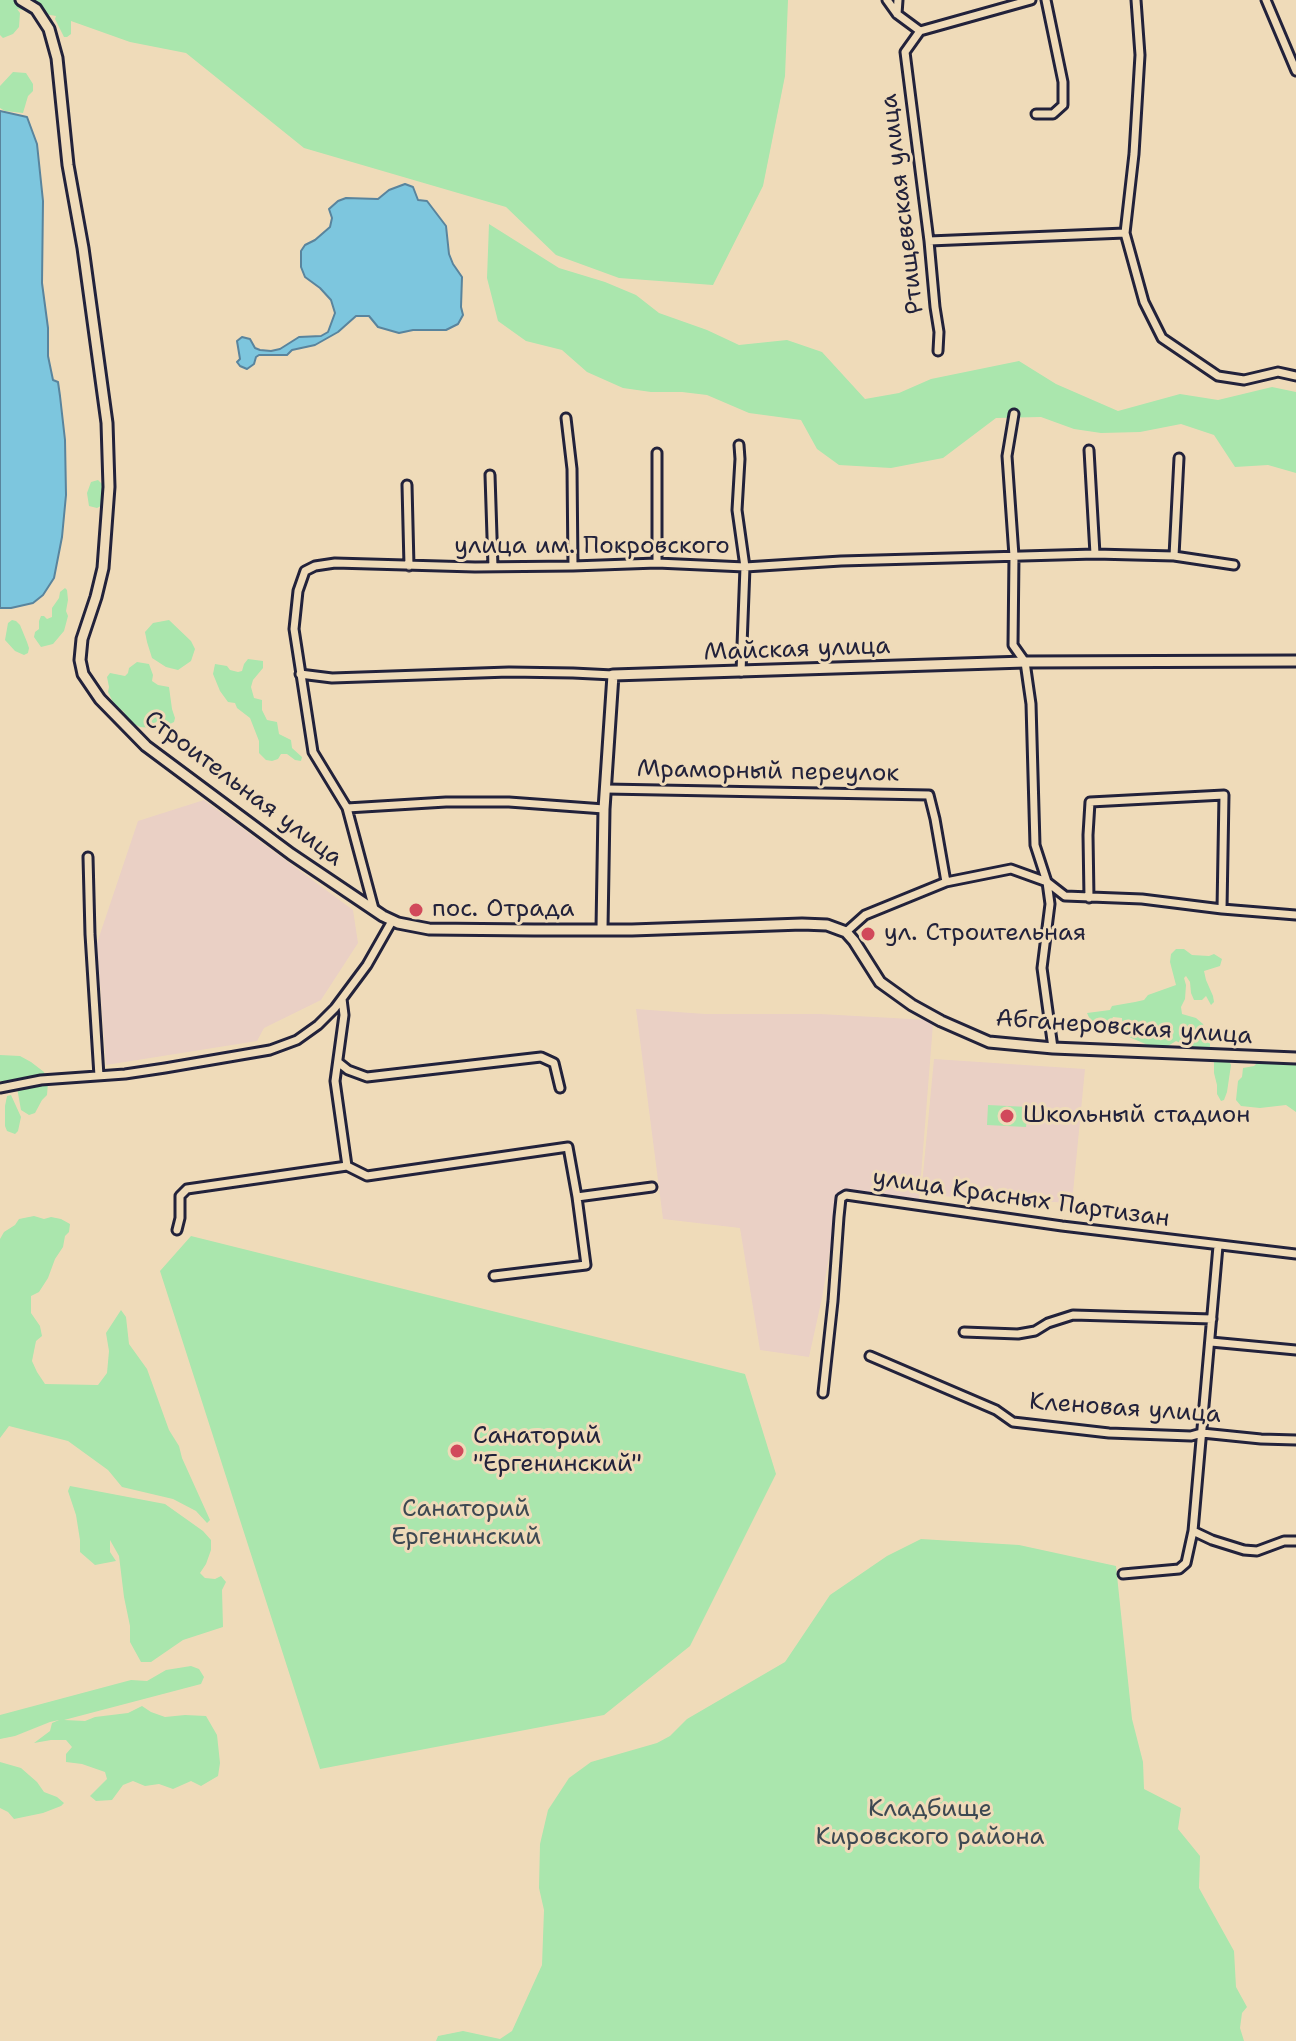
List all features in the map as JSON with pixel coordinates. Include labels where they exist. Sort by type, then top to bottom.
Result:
[{"type":"street","name":"Строительная улица","points":[[21,0],[36,9],[49,29],[57,58],[68,165],[104,397],[109,459],[108,515],[103,568],[82,639],[80,660],[83,674],[100,699],[146,746],[291,854],[392,921],[429,929],[632,930],[802,924],[827,925],[846,932]]},
{"type":"street","points":[[887,0],[897,14],[920,31],[1031,0]]},
{"type":"street","points":[[897,14],[898,0]]},
{"type":"street","points":[[1036,114],[1053,114],[1063,105],[1063,82],[1046,0]]},
{"type":"street","points":[[1136,0],[1140,55],[1125,233],[1144,302],[1162,338],[1218,376],[1244,380],[1278,372],[1296,376]]},
{"type":"street","points":[[1266,0],[1296,71]]},
{"type":"street","name":"Ртищевская улица","points":[[920,31],[905,52],[929,241],[939,332],[938,351]]},
{"type":"street","points":[[929,241],[1125,233]]},
{"type":"street","points":[[1014,414],[1007,456],[1014,554],[1013,645],[1025,662],[1031,704],[1035,845],[1047,882],[1050,904],[1042,968],[1053,1048]]},
{"type":"street","points":[[566,418],[572,469],[573,566]]},
{"type":"street","points":[[739,445],[737,510],[745,567],[741,672]]},
{"type":"street","points":[[1089,450],[1095,554]]},
{"type":"street","points":[[657,453],[657,563]]},
{"type":"street","points":[[1174,556],[1179,458]]},
{"type":"street","points":[[490,475],[493,567]]},
{"type":"street","points":[[407,485],[409,566]]},
{"type":"street","name":"улица им. Покровского","points":[[374,909],[347,808],[313,752],[294,629],[298,591],[305,571],[315,566],[335,563],[493,567],[657,563],[745,567],[1014,554],[1174,556],[1234,565]]},
{"type":"street","name":"Майская улица","points":[[300,674],[332,678],[509,672],[613,675],[1025,662],[1296,661]]},
{"type":"street","points":[[602,928],[604,809],[613,675]]},
{"type":"street","name":"Мраморный переулок","points":[[606,789],[929,795],[946,882]]},
{"type":"street","points":[[1089,898],[1090,802],[1224,795],[1222,909]]},
{"type":"street","points":[[347,808],[509,802],[604,809]]},
{"type":"street","points":[[88,857],[99,1076]]},
{"type":"street","points":[[846,932],[865,915],[946,882],[1011,869],[1047,882],[1065,896],[1142,899],[1296,915]]},
{"type":"street","points":[[0,1088],[41,1080],[125,1074],[270,1050],[297,1040],[318,1025],[342,999],[367,965],[392,921]]},
{"type":"street","name":"Абганеровская улица","points":[[846,932],[880,982],[941,1021],[989,1042],[1053,1048],[1296,1058]]},
{"type":"street","points":[[342,999],[344,1015],[335,1081],[347,1166]]},
{"type":"street","points":[[338,1062],[348,1070],[367,1077],[541,1057],[554,1063],[560,1088]]},
{"type":"street","points":[[177,1230],[180,1196],[187,1189],[347,1166],[367,1176],[568,1147],[586,1265],[494,1276]]},
{"type":"street","points":[[577,1197],[652,1187]]},
{"type":"street","name":"улица Красных Партизан","points":[[823,1393],[841,1198],[846,1195],[1296,1254]]},
{"type":"street","points":[[1123,1574],[1179,1569],[1186,1563],[1193,1531],[1218,1246]]},
{"type":"street","points":[[964,1332],[1018,1334],[1035,1331],[1073,1315],[1212,1319]]},
{"type":"street","points":[[1211,1342],[1296,1350]]},
{"type":"street","name":"Кленовая улица","points":[[870,1356],[996,1410],[1013,1422],[1109,1433],[1191,1436],[1202,1433],[1296,1440]]},
{"type":"street","points":[[1193,1531],[1244,1550],[1257,1551],[1284,1541],[1296,1541]]},
{"type":"shaded area","points":[[204,800],[353,910],[358,943],[321,1000],[264,1028],[257,1041],[106,1065],[97,943],[138,821]]},
{"type":"shaded area","points":[[636,1009],[705,1014],[820,1014],[929,1020],[933,1024],[919,1201],[844,1194],[839,1198],[809,1357],[760,1350],[740,1228],[663,1219]]},
{"type":"shaded area","points":[[934,1059],[1085,1069],[1072,1203],[921,1195]]},
{"type":"green space","points":[[0,0],[788,0],[785,76],[763,186],[713,285],[619,278],[556,255],[506,207],[304,148],[186,53],[130,42],[71,21],[71,34],[64,37],[56,16],[17,9],[20,13],[19,27],[3,38],[0,35]]},
{"type":"green space","points":[[13,72],[26,73],[33,84],[23,113],[0,108],[0,86]]},
{"type":"green space","points":[[489,224],[559,268],[636,295],[659,313],[739,345],[787,340],[822,352],[865,399],[899,393],[931,379],[1019,361],[1056,384],[1118,411],[1180,394],[1218,400],[1272,387],[1296,392],[1296,473],[1268,465],[1235,467],[1214,435],[1181,424],[1140,432],[1101,433],[1074,429],[1041,417],[996,418],[943,458],[891,468],[839,465],[817,449],[801,420],[749,413],[707,395],[623,388],[587,372],[562,350],[526,341],[498,321],[487,278]]},
{"type":"green space","points":[[98,480],[103,490],[101,506],[97,508],[89,506],[87,493],[91,482]]},
{"type":"green space","points":[[65,588],[68,616],[64,631],[53,644],[41,647],[34,637],[41,616],[47,619],[52,617],[52,608]]},
{"type":"green space","points":[[12,620],[20,625],[27,642],[28,653],[24,655],[15,651],[5,640],[8,623]]},
{"type":"green space","points":[[169,620],[195,649],[191,661],[178,670],[152,658],[145,632],[153,623]]},
{"type":"green space","points":[[248,659],[263,661],[263,668],[251,687],[254,698],[262,700],[262,710],[267,720],[277,722],[279,734],[291,740],[292,748],[302,757],[301,761],[287,754],[281,754],[272,761],[266,760],[259,753],[259,741],[250,718],[235,703],[228,702],[220,691],[213,674],[215,664],[238,672],[242,671]]},
{"type":"green space","points":[[137,662],[149,664],[152,681],[169,687],[174,722],[170,724],[161,720],[152,728],[140,727],[126,720],[124,712],[114,704],[108,692],[107,677],[110,673],[125,676]]},
{"type":"green space","points":[[1176,949],[1184,949],[1192,955],[1214,954],[1222,959],[1220,966],[1204,971],[1213,996],[1211,1005],[1206,996],[1202,1000],[1194,1000],[1190,982],[1186,976],[1184,978],[1182,1014],[1196,1018],[1203,1024],[1210,1047],[1191,1048],[1176,1041],[1155,1048],[1129,1037],[1122,1025],[1122,1018],[1113,1017],[1109,1025],[1102,1027],[1093,1026],[1087,1013],[1144,1000],[1148,995],[1176,985],[1170,962],[1171,954]]},
{"type":"green space","points":[[0,1055],[20,1056],[44,1072],[48,1083],[47,1095],[35,1113],[29,1115],[21,1110],[16,1082],[0,1081]]},
{"type":"green space","points":[[1214,1059],[1228,1059],[1231,1065],[1227,1092],[1221,1101],[1217,1094]]},
{"type":"green space","points":[[1260,1060],[1296,1062],[1296,1112],[1286,1105],[1260,1108],[1241,1106],[1236,1100],[1243,1068],[1254,1066]]},
{"type":"green space","points":[[11,1095],[21,1117],[15,1134],[7,1131],[5,1126],[5,1106],[7,1096]]},
{"type":"green space","name":"Школьный стадион","points":[[988,1105],[1028,1107],[1026,1127],[987,1125]]},
{"type":"green space","points":[[34,1216],[61,1219],[70,1224],[48,1278],[39,1292],[31,1296],[31,1313],[40,1326],[42,1336],[36,1341],[32,1361],[37,1372],[45,1384],[98,1385],[107,1373],[109,1351],[106,1333],[121,1310],[126,1317],[129,1344],[147,1369],[169,1430],[179,1446],[210,1520],[207,1523],[196,1511],[173,1499],[122,1487],[108,1470],[68,1441],[9,1426],[0,1438],[0,1239],[19,1219]]},
{"type":"green space","name":"Санаторий Ергенинский","points":[[191,1236],[745,1374],[776,1474],[690,1646],[604,1715],[320,1769],[160,1271]]},
{"type":"green space","points":[[70,1486],[165,1504],[203,1531],[211,1540],[211,1550],[200,1573],[205,1578],[221,1576],[226,1582],[222,1590],[223,1627],[183,1640],[151,1662],[141,1662],[130,1642],[119,1556],[110,1540],[110,1552],[116,1561],[95,1565],[80,1552],[76,1515],[68,1491]]},
{"type":"green space","name":"Кладбище Кировского района","points":[[921,1539],[1019,1545],[1116,1566],[1132,1719],[1143,1762],[1144,1789],[1181,1808],[1178,1829],[1200,1856],[1199,1888],[1234,1951],[1236,1987],[1247,2007],[1242,2013],[1240,2028],[1244,2041],[436,2041],[438,2036],[463,2031],[500,2039],[512,2031],[542,1965],[544,1910],[539,1888],[540,1844],[548,1810],[569,1778],[591,1762],[657,1743],[670,1736],[687,1719],[785,1662],[830,1595],[887,1556]]},
{"type":"green space","points":[[191,1666],[199,1669],[204,1677],[201,1684],[64,1720],[85,1721],[128,1713],[142,1706],[165,1717],[206,1716],[217,1735],[220,1763],[218,1776],[201,1786],[191,1781],[173,1789],[159,1784],[145,1786],[133,1781],[123,1785],[112,1800],[96,1801],[90,1796],[107,1779],[105,1772],[66,1762],[66,1754],[72,1747],[66,1740],[34,1743],[50,1731],[52,1723],[59,1720],[0,1739],[0,1715],[131,1680],[147,1681],[166,1670]]},
{"type":"green space","points":[[0,1762],[21,1768],[44,1792],[64,1803],[43,1813],[14,1819],[0,1808]]},
{"type":"water","points":[[0,111],[27,117],[37,144],[43,201],[42,283],[48,356],[53,380],[58,382],[65,440],[66,495],[54,578],[43,595],[33,603],[11,608],[0,608]]},
{"type":"water","points":[[405,184],[413,187],[418,200],[427,201],[446,226],[449,254],[462,277],[463,315],[458,324],[446,330],[399,333],[378,327],[369,316],[356,316],[338,332],[315,345],[292,350],[287,355],[259,355],[247,369],[240,366],[237,362],[240,359],[237,341],[242,337],[250,339],[255,348],[271,351],[299,337],[321,336],[328,332],[335,313],[331,300],[305,277],[301,267],[301,251],[330,227],[332,218],[329,209],[338,201],[346,198],[378,199],[389,190]]},
{"type":"place","name":"пос. Отрада","points":[[416,910]]},
{"type":"place","name":"ул. Строительная","points":[[868,934]]},
{"type":"place","name":"Школьный стадион","points":[[1007,1116]]},
{"type":"place","name":"Санаторий \"Ергенинский\"","points":[[457,1451]]}]
